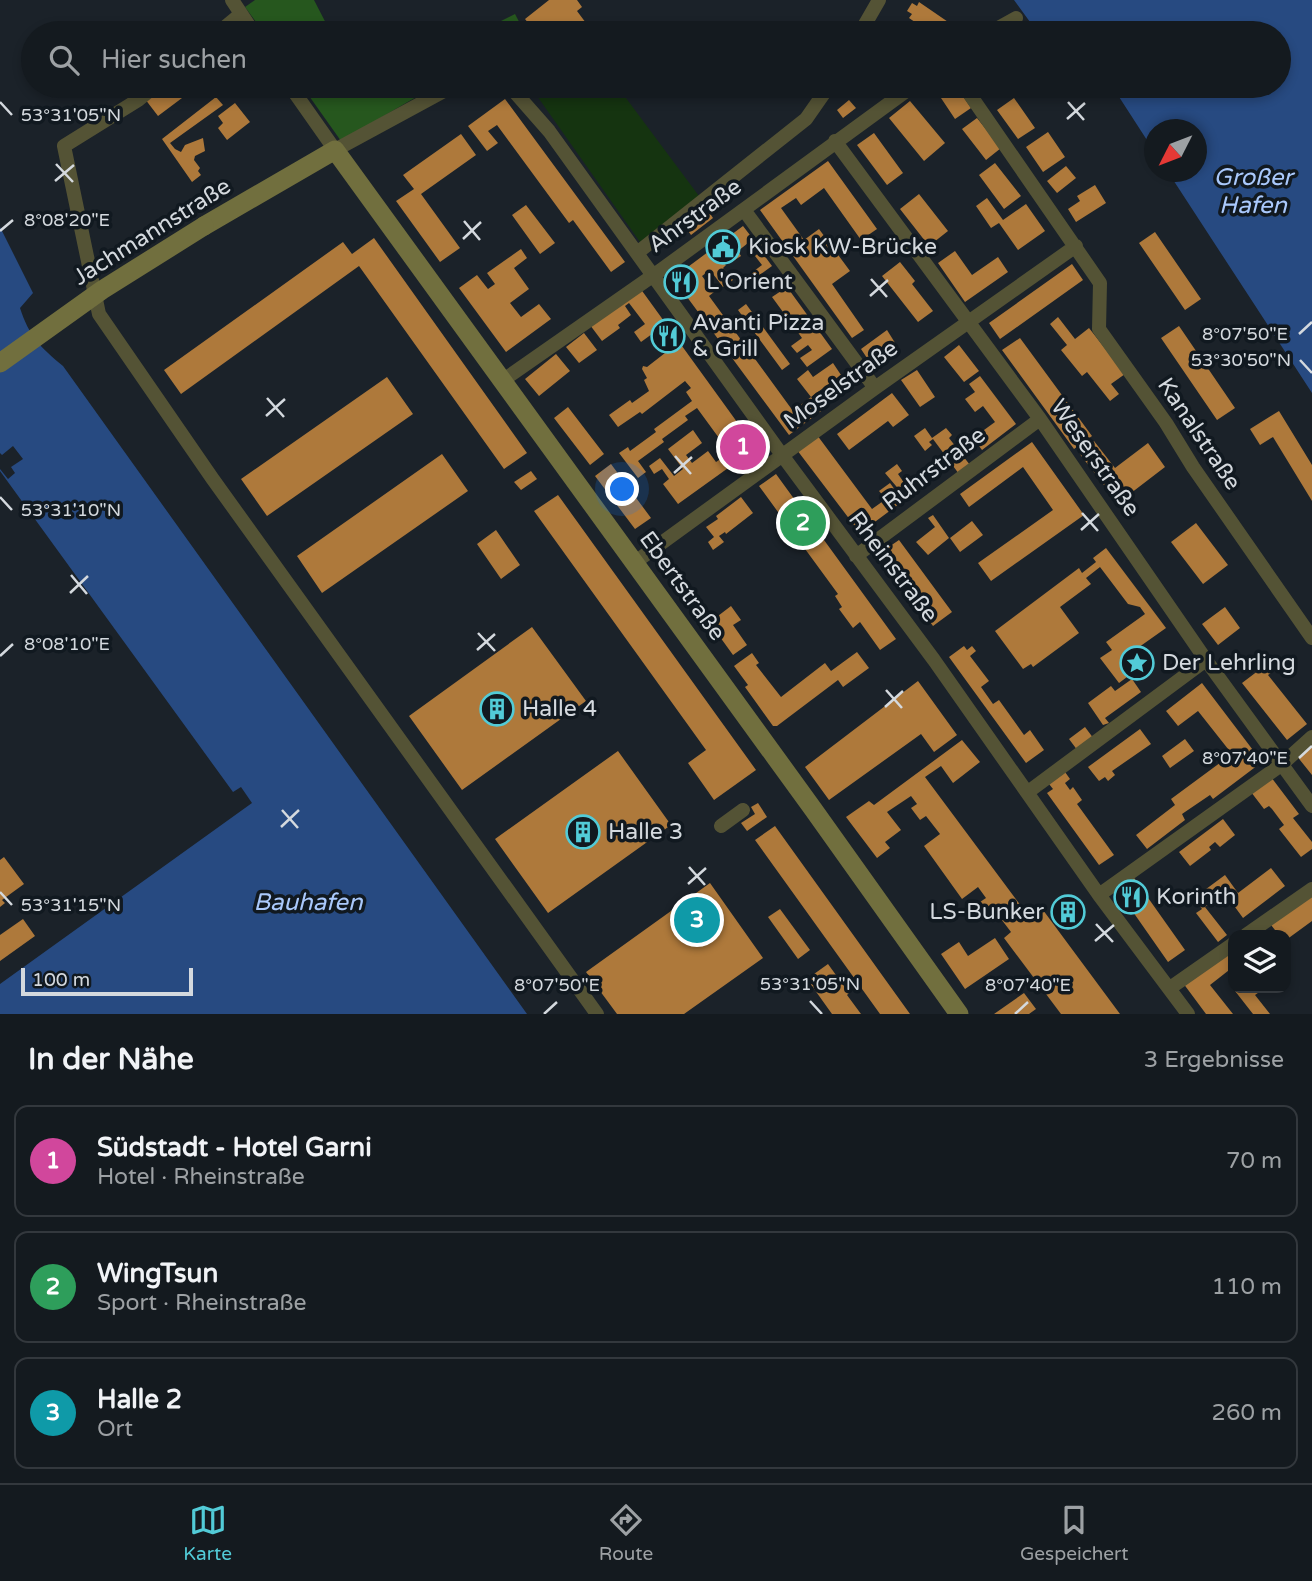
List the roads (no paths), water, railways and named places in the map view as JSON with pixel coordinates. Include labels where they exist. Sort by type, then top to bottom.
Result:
[{"type":"street","points":[[232,0],[246,21]]},
{"type":"street","points":[[867,21],[879,0]]},
{"type":"street","points":[[233,21],[241,14]]},
{"type":"street","points":[[1011,21],[1016,18]]},
{"type":"street","points":[[140,98],[64,146],[99,314],[219,489],[597,1014]]},
{"type":"street","name":"Ebertstraße","points":[[298,98],[813,809],[958,1014]]},
{"type":"street","points":[[335,150],[431,98]]},
{"type":"street","name":"Rheinstraße","points":[[520,98],[549,131],[1188,1014]]},
{"type":"street","points":[[636,253],[806,119],[820,98]]},
{"type":"street","name":"Ahrstraße","points":[[502,381],[897,98]]},
{"type":"street","name":"Kanalstraße","points":[[972,98],[1100,283],[1099,330],[1166,423],[1200,478],[1312,638]]},
{"type":"street","name":"Weserstraße","points":[[835,141],[1040,419],[1206,660],[1312,806]]},
{"type":"street","name":"Jachmannstraße","points":[[0,363],[102,290],[204,226],[335,150]]},
{"type":"street","points":[[744,210],[875,387]]},
{"type":"street","name":"Moselstraße","points":[[634,563],[875,387],[1076,246]]},
{"type":"street","name":"Ruhrstraße","points":[[856,556],[1040,419]]},
{"type":"street","points":[[1028,792],[1206,660]]},
{"type":"street","points":[[1099,894],[1281,765],[1312,737]]},
{"type":"street","points":[[722,826],[743,810]]},
{"type":"street","points":[[1253,930],[1312,889]]},
{"type":"street","points":[[1170,988],[1228,947]]},
{"type":"water","name":"Großer Hafen","points":[[1014,0],[1312,0],[1312,393],[1175,182],[1207,182],[1207,119],[1144,119],[1144,136],[1120,98],[1291,98],[1291,21],[1029,21]]},
{"type":"water","name":"Bauhafen","points":[[0,227],[33,293],[20,308],[31,334],[63,366],[527,1014],[0,1014],[0,984],[252,803],[241,787],[233,792],[0,471]]},
{"type":"place","name":"Kiosk KW-Brücke","points":[[723,247]]},
{"type":"place","name":"L'Orient","points":[[681,282]]},
{"type":"place","name":"Avanti Pizza & Grill","points":[[668,336]]},
{"type":"place","name":"Südstadt - Hotel Garni","points":[[743,447]]},
{"type":"place","name":"WingTsun","points":[[803,523]]},
{"type":"place","name":"Der Lehrling","points":[[1137,663]]},
{"type":"place","name":"Halle 4","points":[[497,709]]},
{"type":"place","name":"Halle 3","points":[[583,832]]},
{"type":"place","name":"Korinth","points":[[1131,897]]},
{"type":"place","name":"LS-Bunker","points":[[1068,912]]},
{"type":"place","name":"Halle 2","points":[[697,920]]}]
